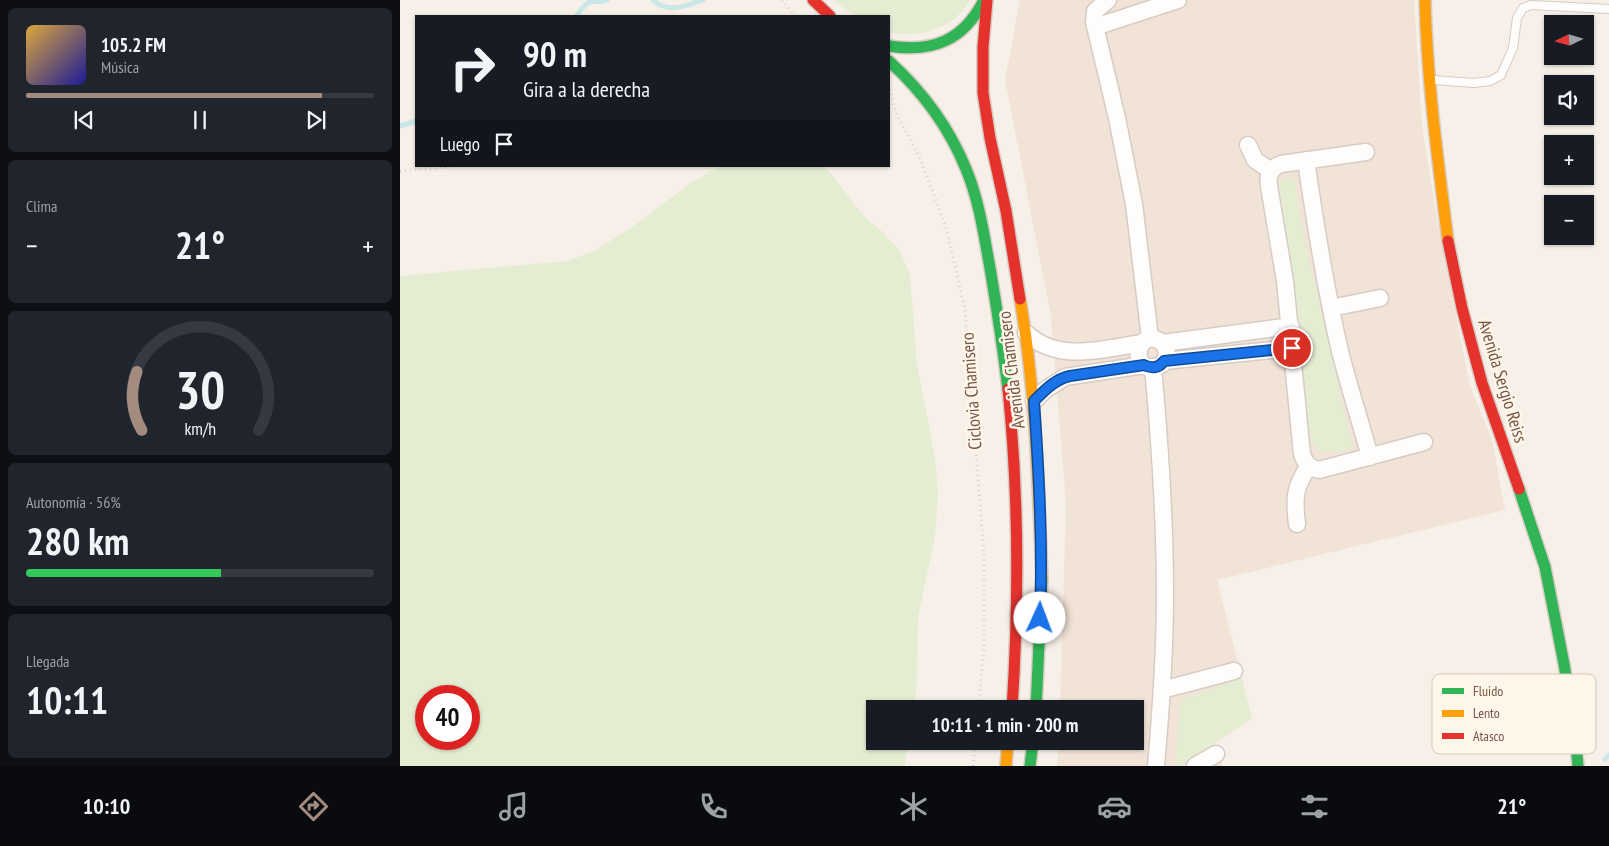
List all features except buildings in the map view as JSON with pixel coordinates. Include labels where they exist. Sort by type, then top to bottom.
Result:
[{"type":"street","points":[[814,0],[829,15]]},
{"type":"street","points":[[890,46],[914,49],[944,42],[970,24],[985,0]]},
{"type":"street","name":"Avenida Chamisero","points":[[985,0],[982,47],[983,94],[990,138],[1006,211],[1026,333],[1034,401],[1042,581],[1036,700]]},
{"type":"street","points":[[1108,0],[1095,11],[1095,27],[1117,118],[1134,204],[1151,341],[1167,352],[1154,364]]},
{"type":"street","points":[[1095,27],[1178,0]]},
{"type":"street","name":"Avenida Sergio Reiss","points":[[1425,0],[1426,42],[1449,246],[1462,308],[1482,383],[1514,472],[1544,567],[1566,674]]},
{"type":"street","name":"Avenida Chamisero","points":[[890,62],[926,100],[949,133],[966,167],[979,207],[1002,342],[1014,460],[1018,563],[1012,700]]},
{"type":"street","points":[[1248,145],[1255,160],[1271,171]]},
{"type":"street","points":[[1366,152],[1281,164],[1271,171],[1268,181],[1291,326],[1302,454],[1309,466],[1319,470],[1424,442]]},
{"type":"street","points":[[1306,160],[1330,308],[1370,457]]},
{"type":"street","points":[[1330,308],[1380,298]]},
{"type":"street","points":[[1026,333],[1041,344],[1063,352],[1095,350],[1151,341],[1291,326]]},
{"type":"street","points":[[1151,341],[1138,350],[1138,356],[1154,364]]},
{"type":"street","points":[[1034,401],[1044,390],[1065,377],[1154,364],[1292,348]]},
{"type":"street","points":[[1154,364],[1161,454],[1165,597],[1162,690],[1156,766]]},
{"type":"street","points":[[1297,524],[1296,490],[1309,466]]},
{"type":"street","points":[[1162,690],[1234,671]]},
{"type":"street","points":[[1006,766],[1007,750]]},
{"type":"street","points":[[1030,766],[1031,750]]},
{"type":"street","points":[[1195,766],[1216,754]]},
{"type":"lane","points":[[1430,80],[1474,83],[1490,81],[1501,75],[1513,48],[1516,18],[1523,8],[1531,5],[1609,9]]},
{"type":"path","points":[[782,0],[794,15]]},
{"type":"path","name":"Ciclovia Chamisero","points":[[890,90],[896,113],[919,156],[946,227],[965,310],[984,554],[984,648],[979,700]]},
{"type":"path","points":[[400,171],[445,167]]},
{"type":"path","points":[[973,766],[974,750]]},
{"type":"shaded area","points":[[1020,0],[1414,0],[1422,126],[1440,237],[1470,386],[1492,440],[1505,510],[1217,580],[1252,718],[1213,745],[1222,759],[1222,766],[1057,766],[1058,750],[1144,750],[1144,700],[1060,700],[1066,504],[1051,316],[1005,80]]},
{"type":"green space","points":[[834,0],[970,0],[955,18],[946,24],[935,29],[912,34],[890,32],[890,15],[854,15]]},
{"type":"green space","points":[[717,167],[823,167],[829,171],[864,216],[884,233],[900,251],[910,275],[917,364],[935,458],[938,493],[935,537],[918,617],[915,700],[866,700],[866,750],[907,750],[905,766],[400,766],[400,276],[567,261],[594,251],[629,229],[691,183]]},
{"type":"green space","points":[[1294,177],[1302,229],[1353,448],[1338,452],[1317,450],[1310,436],[1279,181]]},
{"type":"green space","points":[[1241,678],[1252,718],[1180,766],[1175,766],[1180,701]]},
{"type":"waterway","points":[[577,15],[589,3],[607,0]]},
{"type":"waterway","points":[[653,0],[665,7],[671,8],[703,0]]},
{"type":"waterway","points":[[400,126],[415,121]]},
{"type":"waterway","points":[[1605,759],[1609,755]]},
{"type":"traffic: fast","points":[[890,46],[920,47],[946,41],[967,25],[984,0]]},
{"type":"traffic: fast","points":[[890,62],[934,110],[959,154],[971,181],[986,243],[1008,389]]},
{"type":"traffic: fast","points":[[1519,489],[1545,567],[1566,674]]},
{"type":"traffic: fast","points":[[1036,700],[1042,578]]},
{"type":"traffic: fast","points":[[1030,766],[1032,750]]},
{"type":"traffic: fast","points":[[1577,754],[1578,766]]},
{"type":"traffic: slow","points":[[1425,0],[1431,91],[1448,241]]},
{"type":"traffic: slow","points":[[1020,299],[1033,403],[1042,578]]},
{"type":"traffic: slow","points":[[1006,766],[1007,750]]},
{"type":"traffic: jam","points":[[813,0],[829,15]]},
{"type":"traffic: jam","points":[[987,0],[983,47],[983,93],[990,138],[1006,211],[1020,299]]},
{"type":"traffic: jam","points":[[1448,241],[1462,308],[1482,383],[1519,489]]},
{"type":"traffic: jam","points":[[1008,389],[1012,429],[1017,549],[1012,700]]},
{"type":"route","points":[[1040,618],[1042,581],[1034,401],[1044,390],[1059,380],[1070,376],[1144,365],[1153,368],[1160,366],[1164,361],[1292,348]]}]
